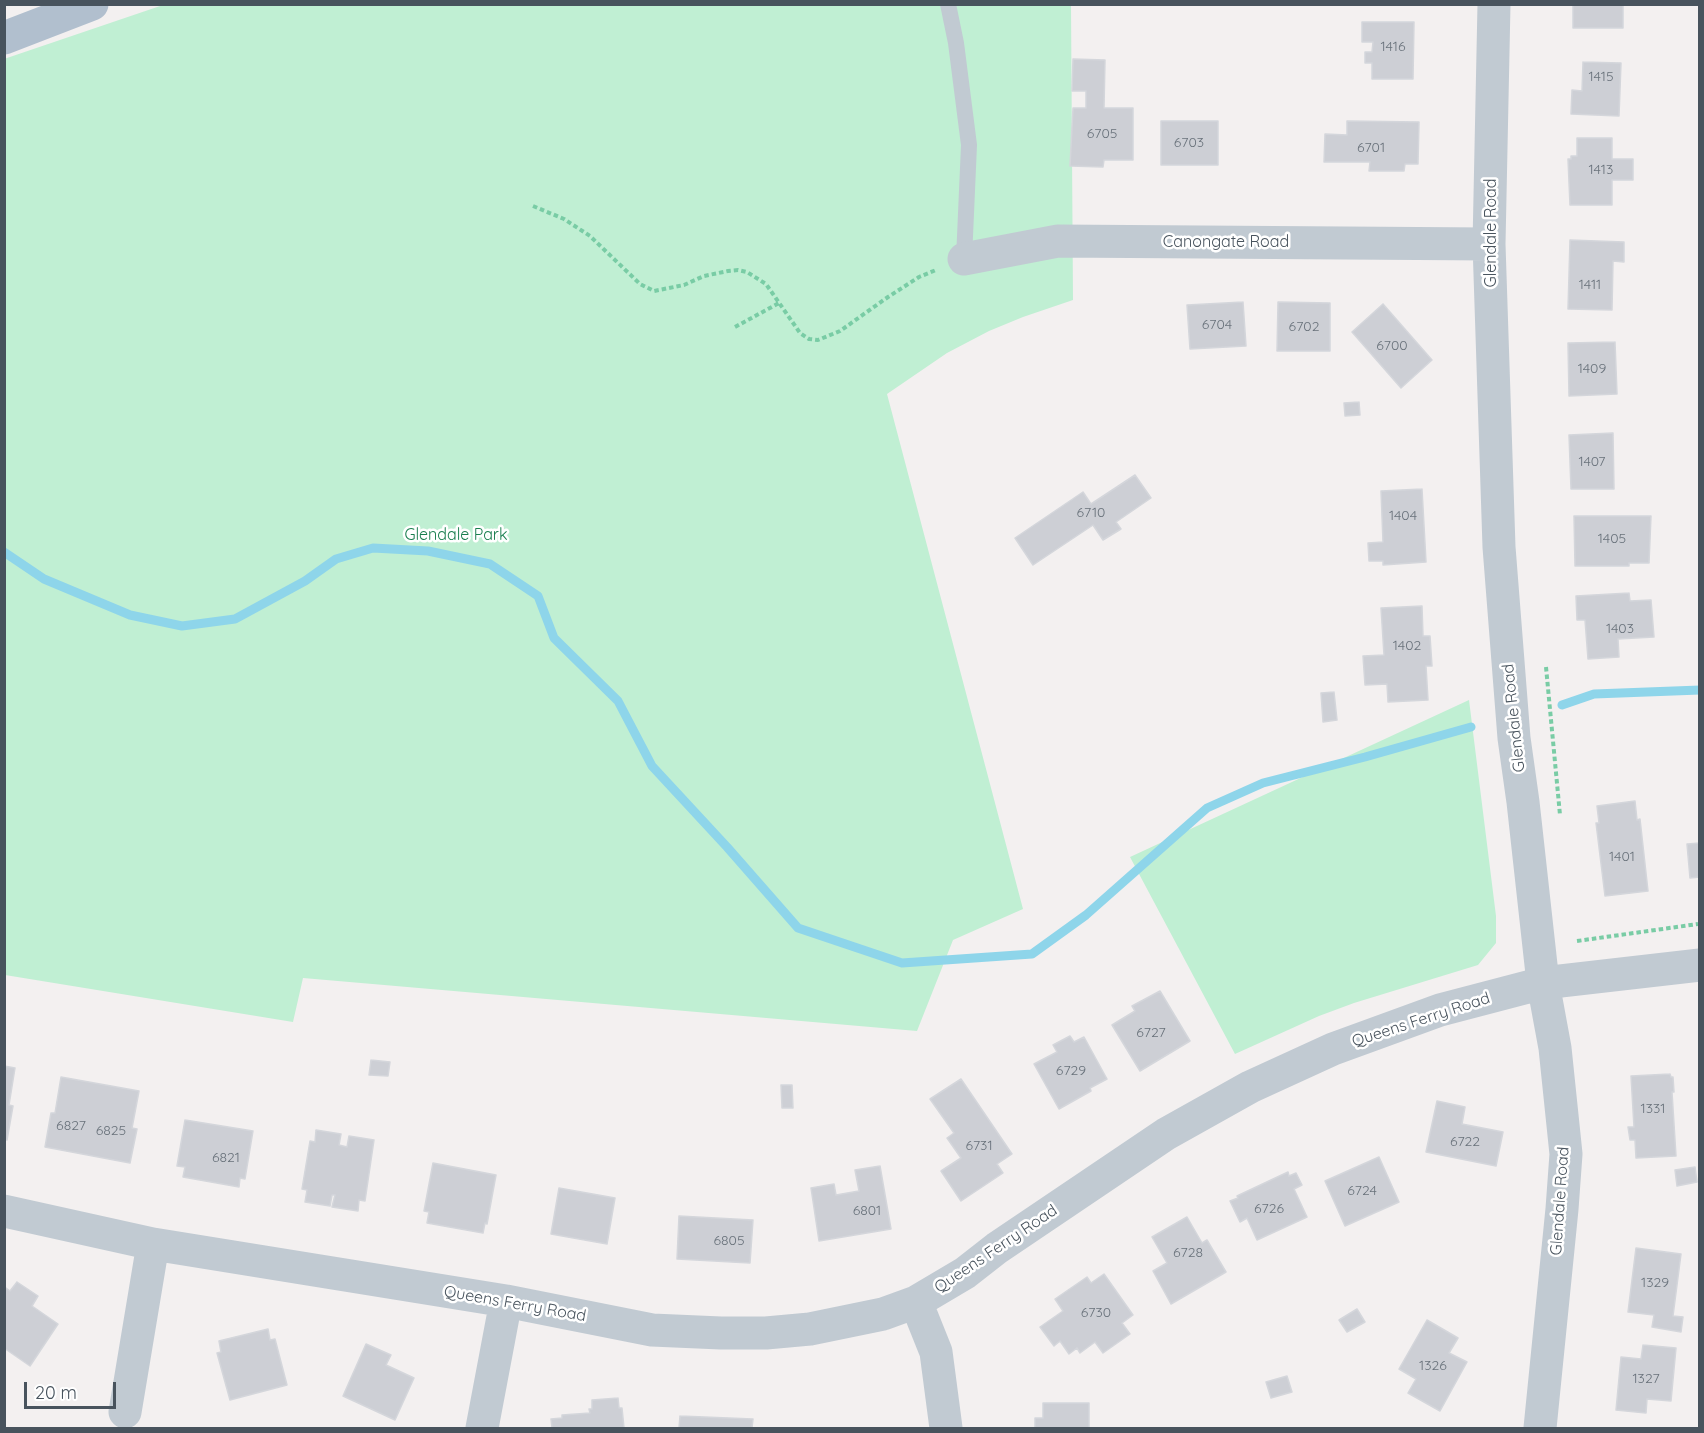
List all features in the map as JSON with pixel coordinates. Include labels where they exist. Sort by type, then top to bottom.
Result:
[{"type":"main road","points":[[4,38],[92,4]]},
{"type":"street","name":"Glendale Road","points":[[1494,4],[1489,244],[1499,558],[1514,738],[1543,983],[1555,1048],[1566,1154],[1540,1428]]},
{"type":"street","name":"Canongate Road","points":[[964,260],[1058,241],[1489,244]]},
{"type":"street","name":"Queens Ferry Road","points":[[4,1210],[153,1244],[506,1301],[652,1330],[755,1333],[810,1329],[882,1314],[916,1302],[965,1273],[1006,1242],[1166,1134],[1250,1087],[1333,1049],[1430,1014],[1543,983],[1700,965]]},
{"type":"street","points":[[125,1412],[153,1244]]},
{"type":"street","points":[[483,1428],[506,1301]]},
{"type":"street","points":[[916,1302],[936,1352],[946,1428]]},
{"type":"lane","points":[[948,4],[957,43],[969,146],[964,260]]},
{"type":"path","points":[[533,206],[564,219],[590,236],[640,284],[654,291],[684,285],[704,276],[738,270],[747,272],[766,284],[800,333],[809,339],[818,340],[840,331],[919,277],[956,261],[964,260]]},
{"type":"path","points":[[735,327],[779,303]]},
{"type":"path","points":[[1546,668],[1560,815]]},
{"type":"path","points":[[1577,941],[1698,924]]},
{"type":"green space","name":"Glendale Park","points":[[166,4],[1071,5],[1073,300],[989,331],[947,353],[887,394],[1023,909],[953,940],[917,1031],[303,978],[293,1022],[5,975],[4,59]]},
{"type":"green space","points":[[1469,700],[1496,916],[1496,943],[1478,965],[1354,1003],[1319,1016],[1235,1054],[1130,857]]},
{"type":"building","points":[[1573,4],[1623,4],[1623,28],[1573,28]]},
{"type":"building","points":[[1362,22],[1414,22],[1413,79],[1372,79],[1372,63],[1365,63],[1365,52],[1372,52],[1373,42],[1362,42]]},
{"type":"building","points":[[1073,59],[1105,60],[1104,108],[1133,108],[1133,160],[1104,160],[1103,167],[1070,166],[1073,108],[1086,108],[1086,91],[1072,91]]},
{"type":"building","points":[[1583,62],[1621,63],[1619,116],[1571,114],[1572,90],[1582,91]]},
{"type":"building","points":[[1161,121],[1218,121],[1218,165],[1161,165]]},
{"type":"building","points":[[1347,121],[1419,122],[1418,164],[1405,164],[1404,171],[1369,171],[1370,162],[1324,162],[1325,134],[1347,135]]},
{"type":"building","points":[[1577,138],[1612,138],[1612,159],[1633,159],[1633,180],[1612,180],[1612,205],[1570,205],[1568,159],[1571,159],[1571,156],[1577,156]]},
{"type":"building","points":[[1570,240],[1624,242],[1624,262],[1613,261],[1612,310],[1568,309]]},
{"type":"building","points":[[1243,302],[1246,346],[1190,349],[1187,305]]},
{"type":"building","points":[[1278,302],[1330,303],[1330,351],[1277,351]]},
{"type":"building","points":[[1383,304],[1432,360],[1401,388],[1352,332]]},
{"type":"building","points":[[1615,342],[1617,394],[1569,396],[1568,343]]},
{"type":"building","points":[[1359,402],[1360,415],[1345,416],[1344,403]]},
{"type":"building","points":[[1613,433],[1614,489],[1571,489],[1569,435]]},
{"type":"building","points":[[1135,475],[1151,498],[1116,522],[1121,529],[1103,540],[1093,525],[1033,565],[1015,538],[1083,492],[1091,504]]},
{"type":"building","points":[[1422,489],[1426,562],[1383,565],[1383,561],[1369,561],[1368,543],[1383,542],[1381,491]]},
{"type":"building","points":[[1574,516],[1651,516],[1649,563],[1629,563],[1629,566],[1575,566]]},
{"type":"building","points":[[1629,593],[1630,601],[1651,600],[1654,637],[1618,639],[1619,657],[1588,659],[1585,620],[1577,620],[1576,596]]},
{"type":"building","points":[[1422,606],[1423,636],[1430,636],[1432,666],[1426,666],[1428,700],[1388,702],[1387,684],[1365,685],[1363,656],[1384,655],[1381,608]]},
{"type":"building","points":[[1334,692],[1337,720],[1323,722],[1321,693]]},
{"type":"building","points":[[1635,801],[1637,820],[1640,819],[1648,891],[1605,896],[1596,823],[1599,823],[1597,806]]},
{"type":"building","points":[[1700,843],[1700,877],[1690,878],[1687,844]]},
{"type":"building","points":[[1160,991],[1190,1041],[1140,1071],[1112,1025],[1135,1011],[1132,1006]]},
{"type":"building","points":[[1070,1036],[1074,1042],[1084,1037],[1107,1079],[1059,1109],[1034,1064],[1057,1052],[1053,1045]]},
{"type":"building","points":[[371,1060],[390,1062],[388,1076],[369,1075]]},
{"type":"building","points":[[4,1066],[15,1068],[9,1105],[13,1106],[7,1140],[4,1139]]},
{"type":"building","points":[[1670,1074],[1673,1077],[1676,1156],[1636,1158],[1635,1140],[1630,1140],[1628,1127],[1634,1127],[1631,1076]]},
{"type":"building","points":[[61,1077],[139,1091],[132,1128],[137,1129],[130,1163],[45,1147],[51,1113],[55,1113]]},
{"type":"building","points":[[961,1079],[1012,1154],[997,1164],[1003,1173],[961,1201],[941,1171],[961,1158],[947,1138],[954,1133],[930,1099]]},
{"type":"building","points":[[781,1085],[792,1085],[793,1108],[782,1108]]},
{"type":"building","points":[[1437,1101],[1465,1107],[1462,1124],[1503,1132],[1496,1166],[1426,1152]]},
{"type":"building","points":[[185,1120],[253,1131],[245,1179],[240,1178],[239,1187],[183,1177],[185,1167],[177,1166]]},
{"type":"building","points":[[316,1130],[341,1134],[339,1145],[347,1147],[349,1136],[374,1140],[365,1201],[359,1200],[358,1211],[332,1207],[335,1195],[332,1195],[330,1206],[305,1202],[307,1190],[302,1189],[310,1141],[315,1142]]},
{"type":"building","points":[[1379,1157],[1399,1202],[1345,1226],[1325,1181]]},
{"type":"building","points":[[433,1163],[496,1175],[487,1224],[485,1223],[483,1233],[427,1223],[429,1212],[424,1211]]},
{"type":"building","points":[[880,1166],[891,1229],[819,1241],[811,1188],[834,1184],[836,1195],[859,1191],[855,1170]]},
{"type":"building","points":[[1695,1167],[1697,1182],[1677,1186],[1675,1170]]},
{"type":"building","points":[[1288,1172],[1289,1176],[1296,1173],[1302,1185],[1294,1189],[1307,1217],[1257,1240],[1247,1218],[1240,1222],[1230,1201]]},
{"type":"building","points":[[559,1188],[615,1198],[607,1244],[551,1234]]},
{"type":"building","points":[[679,1216],[753,1220],[750,1263],[677,1259]]},
{"type":"building","points":[[1187,1217],[1202,1243],[1207,1240],[1226,1272],[1171,1304],[1153,1271],[1167,1263],[1152,1237]]},
{"type":"building","points":[[1636,1248],[1681,1254],[1673,1316],[1683,1317],[1681,1332],[1652,1327],[1654,1315],[1628,1312]]},
{"type":"building","points":[[1104,1274],[1133,1315],[1122,1323],[1130,1334],[1103,1353],[1095,1342],[1080,1353],[1077,1348],[1069,1354],[1060,1341],[1054,1346],[1040,1327],[1063,1311],[1055,1299],[1087,1277],[1091,1283]]},
{"type":"building","points":[[17,1282],[38,1296],[32,1306],[58,1324],[30,1366],[4,1348],[4,1290],[6,1288],[10,1291]]},
{"type":"building","points":[[1357,1309],[1365,1322],[1347,1332],[1339,1320]]},
{"type":"building","points":[[1427,1320],[1458,1338],[1449,1353],[1467,1362],[1440,1411],[1408,1393],[1416,1379],[1399,1369]]},
{"type":"building","points":[[268,1329],[270,1340],[275,1339],[287,1385],[230,1400],[217,1353],[221,1352],[219,1341]]},
{"type":"building","points":[[366,1344],[391,1355],[386,1365],[414,1378],[395,1420],[343,1396]]},
{"type":"building","points":[[1643,1345],[1676,1348],[1671,1401],[1647,1399],[1646,1413],[1616,1410],[1621,1357],[1641,1359]]},
{"type":"building","points":[[1287,1376],[1292,1392],[1271,1398],[1266,1382]]},
{"type":"building","points":[[618,1398],[619,1408],[622,1408],[624,1428],[552,1428],[551,1419],[562,1418],[562,1415],[590,1413],[592,1400]]},
{"type":"building","points":[[1043,1403],[1089,1403],[1089,1428],[1035,1428],[1035,1418],[1043,1418]]},
{"type":"building","points":[[680,1416],[753,1419],[752,1428],[679,1428]]},
{"type":"waterway","points":[[4,552],[44,579],[130,615],[182,626],[235,619],[305,581],[336,559],[373,548],[428,551],[490,564],[538,596],[554,638],[618,701],[652,766],[798,928],[902,963],[1032,954],[1086,915],[1207,808],[1263,783],[1471,727]]},
{"type":"waterway","points":[[1562,705],[1594,694],[1700,690]]}]
